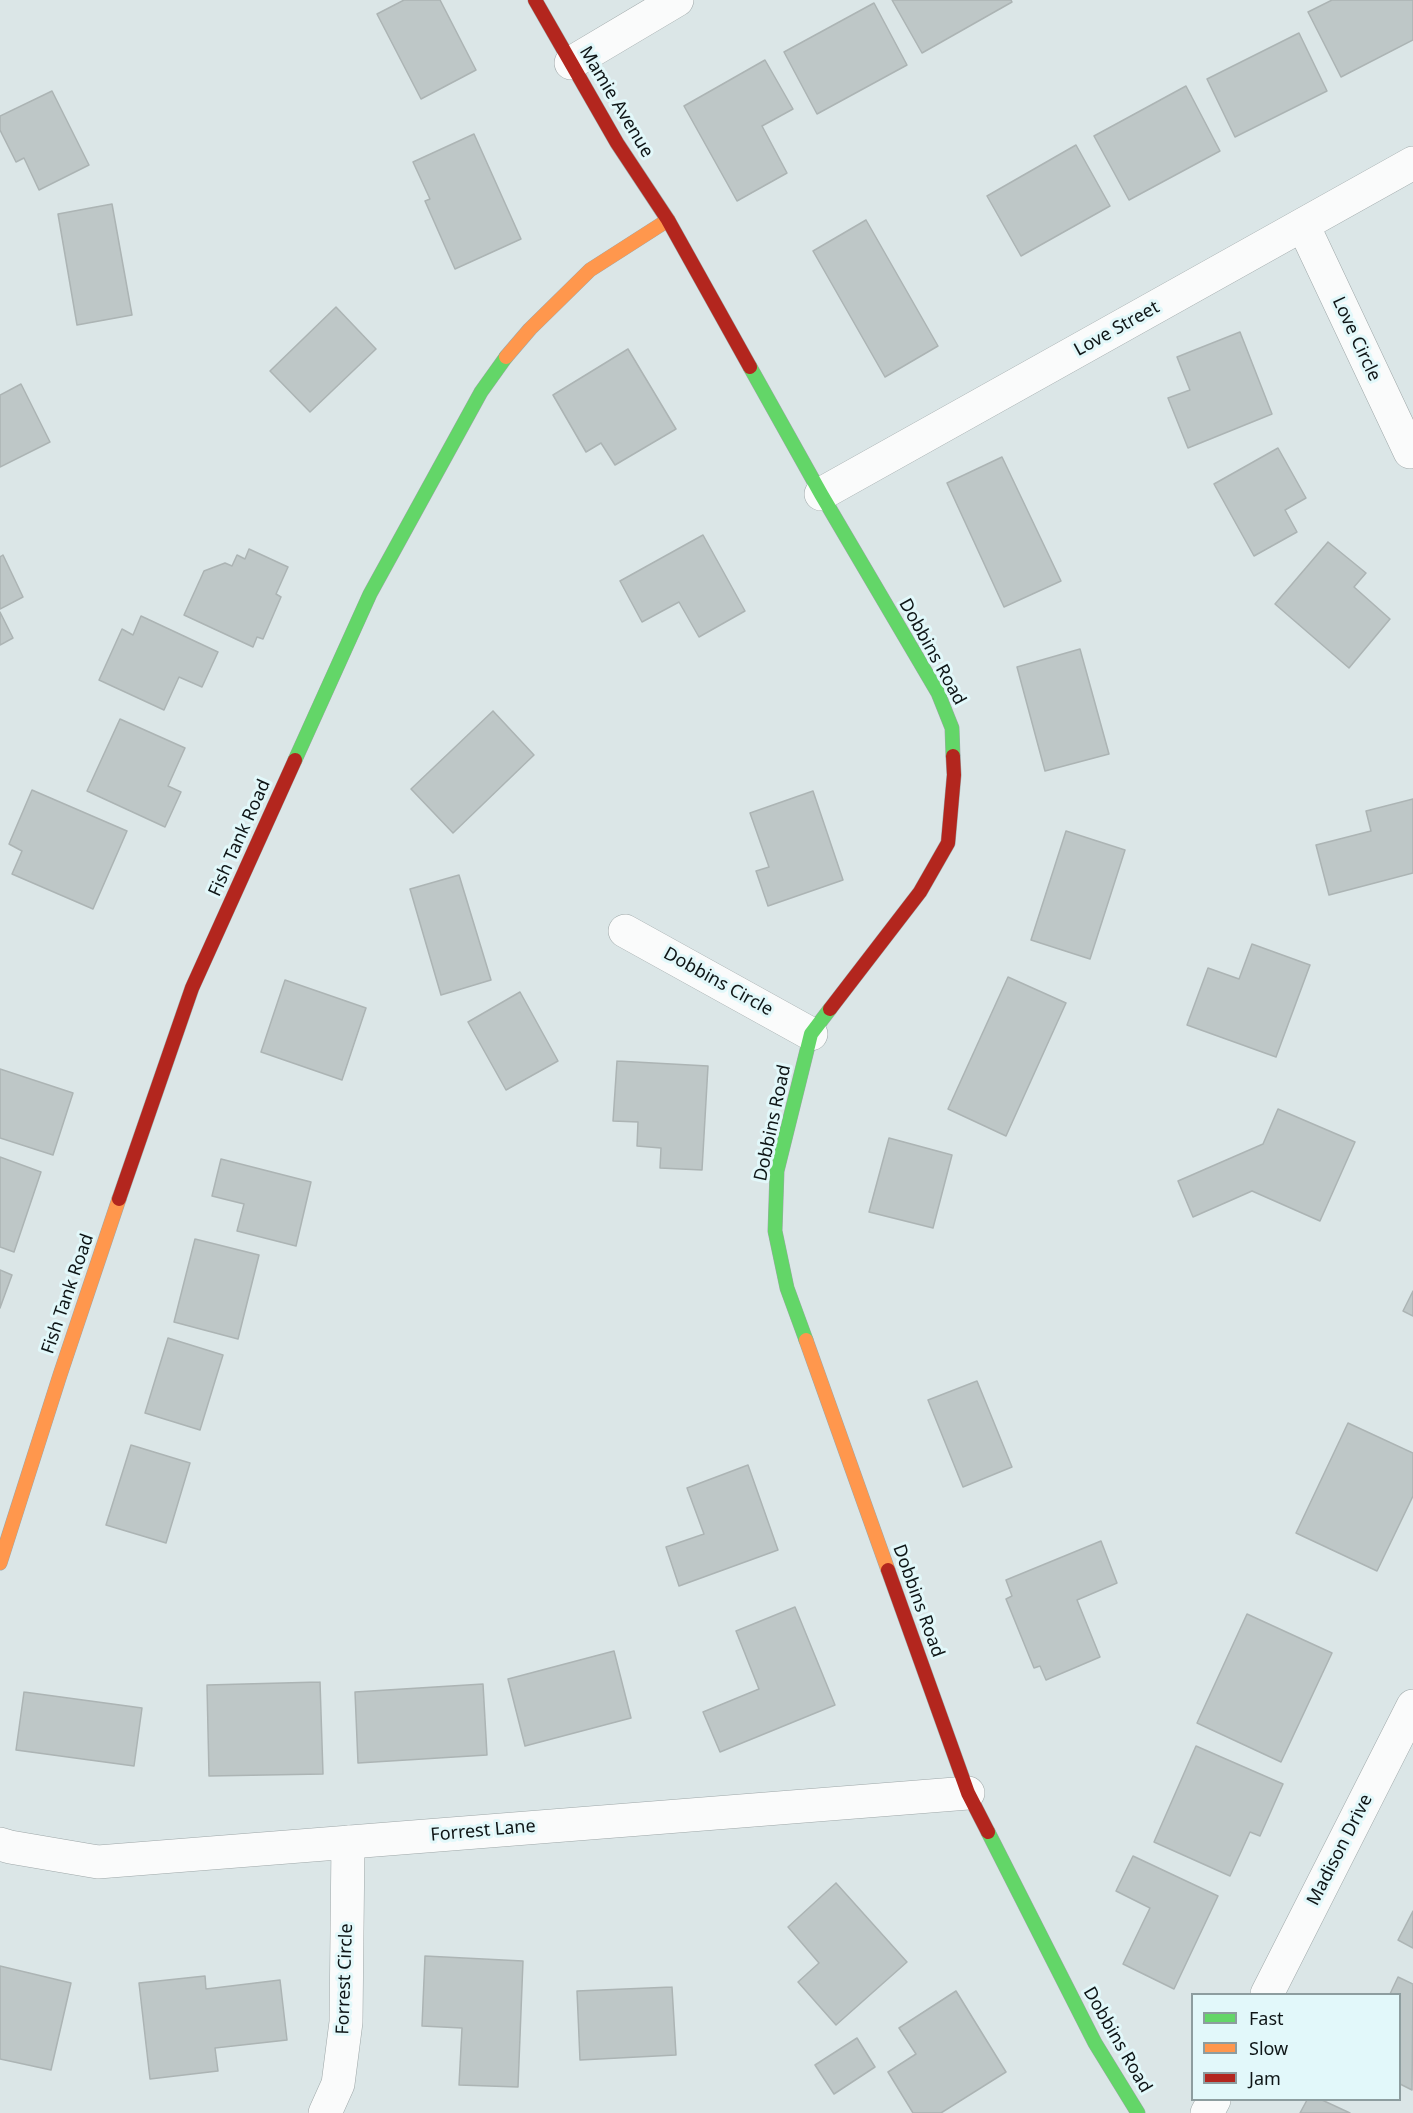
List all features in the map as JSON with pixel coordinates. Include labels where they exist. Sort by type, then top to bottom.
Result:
[{"type":"street","name":"Mamie Avenue","points":[[535,0],[617,143],[668,220]]},
{"type":"street","points":[[571,63],[677,0]]},
{"type":"street","name":"Love Street","points":[[821,494],[1413,163]]},
{"type":"street","name":"Dobbins Road","points":[[668,220],[821,494],[938,693],[952,728],[954,775],[948,843],[920,892],[811,1034],[777,1171],[775,1231],[787,1288],[968,1793],[1095,2043],[1138,2113]]},
{"type":"street","name":"Fish Tank Road","points":[[0,1563],[60,1375],[192,988],[370,594],[481,392],[503,361],[530,329],[590,270],[668,220]]},
{"type":"street","name":"Love Circle","points":[[1303,225],[1410,452]]},
{"type":"street","name":"Dobbins Circle","points":[[625,931],[811,1034]]},
{"type":"street","name":"Madison Drive","points":[[1268,1993],[1413,1706]]},
{"type":"street","name":"Forrest Lane","points":[[0,1844],[98,1862],[968,1793]]},
{"type":"street","name":"Forrest Circle","points":[[325,2113],[338,2084],[346,2022],[348,1842]]},
{"type":"building","points":[[404,0],[440,0],[476,70],[421,99],[377,14]]},
{"type":"building","points":[[892,0],[1011,0],[1012,2],[922,53]]},
{"type":"building","points":[[1332,0],[1413,0],[1413,40],[1341,77],[1308,12]]},
{"type":"building","points":[[874,3],[907,65],[817,114],[784,52]]},
{"type":"building","points":[[1299,33],[1327,91],[1235,137],[1207,79]]},
{"type":"building","points":[[765,60],[793,109],[762,126],[787,173],[737,201],[684,106]]},
{"type":"building","points":[[1186,86],[1220,151],[1129,200],[1094,136]]},
{"type":"building","points":[[52,91],[89,165],[39,190],[24,158],[16,162],[0,130],[0,116]]},
{"type":"building","points":[[474,134],[521,239],[455,269],[425,201],[430,199],[413,162]]},
{"type":"building","points":[[1076,145],[1110,206],[1021,256],[987,196]]},
{"type":"building","points":[[112,204],[132,315],[77,325],[58,214]]},
{"type":"building","points":[[866,220],[938,346],[885,377],[813,251]]},
{"type":"building","points":[[336,307],[376,349],[310,412],[270,371]]},
{"type":"building","points":[[1240,332],[1272,414],[1188,448],[1168,398],[1190,390],[1177,357]]},
{"type":"building","points":[[628,349],[676,429],[615,465],[601,443],[586,452],[553,395]]},
{"type":"building","points":[[21,384],[50,442],[0,467],[0,395]]},
{"type":"building","points":[[1278,448],[1306,498],[1285,510],[1297,532],[1254,556],[1214,484]]},
{"type":"building","points":[[1002,457],[1061,581],[1004,607],[947,483]]},
{"type":"building","points":[[703,535],[745,611],[699,637],[679,602],[642,622],[620,581]]},
{"type":"building","points":[[1328,542],[1366,573],[1354,587],[1390,619],[1349,668],[1275,604]]},
{"type":"building","points":[[249,549],[288,567],[276,594],[281,597],[263,639],[257,637],[253,647],[184,615],[204,571],[225,563],[232,566],[237,555],[245,559]]},
{"type":"building","points":[[3,555],[23,597],[0,609],[0,557]]},
{"type":"building","points":[[0,612],[13,638],[0,645]]},
{"type":"building","points":[[141,616],[218,652],[202,687],[179,677],[164,710],[99,680],[122,629],[133,635]]},
{"type":"building","points":[[1080,649],[1109,754],[1045,771],[1017,667]]},
{"type":"building","points":[[493,711],[534,755],[453,833],[411,789]]},
{"type":"building","points":[[120,719],[185,748],[168,786],[181,792],[165,827],[87,791]]},
{"type":"building","points":[[32,790],[127,831],[93,909],[12,874],[22,851],[9,844]]},
{"type":"building","points":[[813,791],[843,880],[768,906],[756,871],[769,867],[750,813]]},
{"type":"building","points":[[1413,799],[1413,873],[1329,895],[1316,845],[1371,831],[1366,811]]},
{"type":"building","points":[[1066,831],[1125,850],[1090,959],[1031,940]]},
{"type":"building","points":[[459,875],[491,980],[441,995],[410,889]]},
{"type":"building","points":[[1252,944],[1310,965],[1276,1057],[1187,1025],[1208,968],[1239,979]]},
{"type":"building","points":[[1008,977],[1066,1003],[1006,1136],[948,1109]]},
{"type":"building","points":[[285,980],[366,1008],[342,1080],[261,1052]]},
{"type":"building","points":[[520,992],[558,1061],[506,1090],[468,1022]]},
{"type":"building","points":[[617,1061],[708,1066],[702,1170],[660,1168],[661,1148],[637,1146],[638,1122],[613,1121]]},
{"type":"building","points":[[0,1069],[73,1093],[53,1155],[0,1138]]},
{"type":"building","points":[[1278,1109],[1355,1142],[1320,1221],[1252,1191],[1193,1217],[1178,1181],[1263,1144]]},
{"type":"building","points":[[889,1138],[952,1155],[933,1228],[869,1212]]},
{"type":"building","points":[[0,1157],[41,1172],[14,1252],[0,1247]]},
{"type":"building","points":[[221,1159],[311,1182],[296,1246],[237,1231],[244,1204],[212,1196]]},
{"type":"building","points":[[195,1239],[259,1255],[238,1339],[174,1322]]},
{"type":"building","points":[[0,1270],[12,1275],[0,1308]]},
{"type":"building","points":[[1413,1291],[1413,1316],[1403,1311]]},
{"type":"building","points":[[168,1338],[223,1355],[200,1430],[145,1413]]},
{"type":"building","points":[[977,1381],[1012,1467],[963,1487],[928,1400]]},
{"type":"building","points":[[1348,1423],[1413,1453],[1413,1496],[1377,1571],[1296,1533]]},
{"type":"building","points":[[131,1445],[190,1463],[166,1543],[106,1525]]},
{"type":"building","points":[[748,1465],[778,1550],[679,1586],[666,1547],[704,1534],[687,1488]]},
{"type":"building","points":[[1101,1541],[1117,1583],[1077,1600],[1100,1657],[1046,1680],[1040,1666],[1034,1668],[1006,1599],[1012,1596],[1006,1580]]},
{"type":"building","points":[[795,1607],[835,1705],[720,1752],[703,1712],[759,1689],[736,1631]]},
{"type":"building","points":[[1247,1614],[1332,1653],[1281,1762],[1197,1723]]},
{"type":"building","points":[[614,1651],[631,1718],[525,1746],[508,1679]]},
{"type":"building","points":[[320,1682],[323,1774],[209,1776],[207,1685]]},
{"type":"building","points":[[483,1684],[487,1755],[358,1763],[355,1692]]},
{"type":"building","points":[[24,1692],[142,1708],[134,1766],[16,1750]]},
{"type":"building","points":[[1196,1746],[1283,1784],[1260,1836],[1250,1832],[1230,1876],[1154,1842]]},
{"type":"building","points":[[1133,1856],[1218,1896],[1174,1989],[1123,1964],[1150,1908],[1116,1891]]},
{"type":"building","points":[[836,1883],[907,1962],[836,2025],[798,1982],[819,1963],[788,1927]]},
{"type":"building","points":[[1413,1911],[1413,1948],[1398,1940]]},
{"type":"building","points":[[425,1956],[523,1961],[518,2087],[459,2085],[462,2028],[422,2026]]},
{"type":"building","points":[[0,1966],[71,1983],[51,2070],[0,2059]]},
{"type":"building","points":[[205,1976],[206,1989],[280,1980],[287,2040],[215,2048],[218,2071],[150,2079],[139,1983]]},
{"type":"building","points":[[1398,1977],[1413,1984],[1412,2090],[1401,2084],[1401,1993],[1390,1993]]},
{"type":"building","points":[[672,1987],[676,2055],[580,2060],[577,1991]]},
{"type":"building","points":[[956,1991],[1006,2072],[941,2113],[913,2113],[888,2072],[916,2054],[899,2028]]},
{"type":"building","points":[[857,2038],[875,2067],[834,2094],[815,2065]]},
{"type":"building","points":[[1306,2101],[1324,2101],[1350,2113],[1300,2113]]},
{"type":"traffic: fast","points":[[295,760],[370,594],[481,392],[506,357]]},
{"type":"traffic: fast","points":[[750,367],[821,494],[938,693],[952,728],[953,756]]},
{"type":"traffic: fast","points":[[806,1340],[787,1288],[775,1231],[777,1171],[811,1034],[830,1009]]},
{"type":"traffic: fast","points":[[988,1832],[1095,2043],[1138,2113]]},
{"type":"traffic: slow","points":[[506,357],[530,329],[590,270],[668,220]]},
{"type":"traffic: slow","points":[[0,1563],[119,1199]]},
{"type":"traffic: slow","points":[[806,1340],[888,1570]]},
{"type":"traffic: jam","points":[[535,0],[617,143],[668,220],[750,367]]},
{"type":"traffic: jam","points":[[830,1009],[920,892],[948,843],[954,775],[953,756]]},
{"type":"traffic: jam","points":[[119,1199],[192,988],[295,760]]},
{"type":"traffic: jam","points":[[888,1570],[968,1793],[988,1832]]}]
